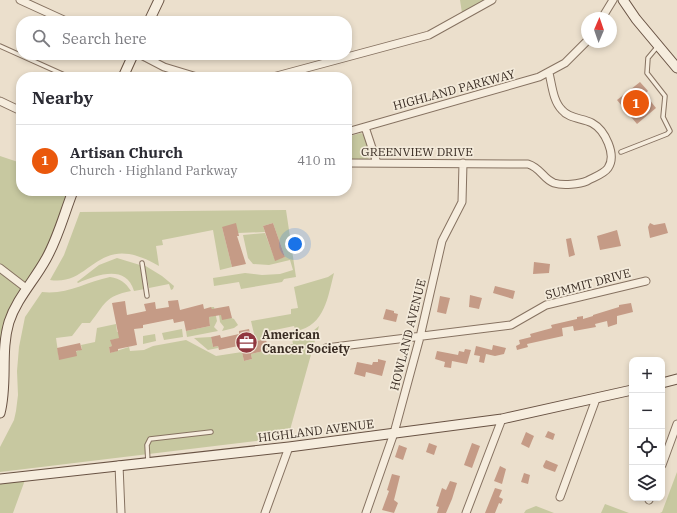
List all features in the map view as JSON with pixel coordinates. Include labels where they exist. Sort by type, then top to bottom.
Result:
[{"type":"street","points":[[20,0],[55,16]]},
{"type":"street","points":[[151,16],[159,0]]},
{"type":"street","points":[[352,56],[429,35],[492,0]]},
{"type":"street","points":[[606,12],[613,0]]},
{"type":"street","points":[[623,0],[677,68]]},
{"type":"street","name":"HIGHLAND PARKWAY","points":[[352,130],[527,82],[549,73],[565,63],[581,47]]},
{"type":"street","points":[[125,72],[131,60]]},
{"type":"street","points":[[151,60],[164,67],[180,72]]},
{"type":"street","points":[[292,72],[336,60]]},
{"type":"street","name":"GREENVIEW DRIVE","points":[[352,163],[528,164],[540,170],[548,180],[562,184],[584,182],[604,172],[608,168],[612,159],[611,152],[599,128],[585,120],[568,115],[562,111],[554,96],[549,73]]},
{"type":"street","points":[[0,101],[16,108]]},
{"type":"street","points":[[365,126],[377,163]]},
{"type":"street","name":"HOWLAND AVENUE","points":[[366,513],[394,434],[420,337],[442,241],[462,202],[463,163]]},
{"type":"street","points":[[0,413],[4,393],[3,355],[5,336],[9,321],[26,288],[41,268],[51,250],[71,196]]},
{"type":"street","points":[[0,268],[26,288]]},
{"type":"street","name":"SUMMIT DRIVE","points":[[326,348],[511,325],[546,305],[646,281]]},
{"type":"street","points":[[665,382],[677,379]]},
{"type":"street","name":"HIGHLAND AVENUE","points":[[0,479],[289,447],[502,419],[629,391]]},
{"type":"street","points":[[560,497],[596,399]]},
{"type":"street","points":[[466,513],[502,419]]},
{"type":"street","points":[[665,457],[677,424]]},
{"type":"street","points":[[265,513],[289,447]]},
{"type":"street","points":[[119,465],[122,513]]},
{"type":"lane","points":[[621,152],[667,134],[670,131],[664,117],[664,96],[647,72],[646,67],[648,58],[658,45]]},
{"type":"lane","points":[[0,46],[16,53]]},
{"type":"lane","points":[[31,60],[58,72]]},
{"type":"lane","points":[[142,263],[147,296]]},
{"type":"lane","points":[[148,462],[147,445],[150,439],[211,432]]},
{"type":"green space","points":[[460,0],[485,0],[462,13]]},
{"type":"green space","points":[[361,133],[366,137],[371,156],[367,160],[352,160],[352,136]]},
{"type":"green space","points":[[0,156],[16,161],[16,196],[66,196],[55,233],[44,256],[17,294],[6,318],[0,342]]},
{"type":"green space","points":[[286,210],[296,277],[284,279],[282,282],[241,289],[239,282],[214,286],[213,278],[245,273],[262,275],[280,274],[293,270],[290,260],[269,265],[253,264],[248,258],[243,235],[265,233],[275,260],[285,257],[273,223],[263,226],[265,232],[238,233],[222,227],[232,267],[220,270],[213,230],[162,240],[163,245],[156,246],[159,266],[138,256],[121,254],[108,256],[76,276],[64,280],[50,280],[64,255],[80,212]]},
{"type":"green space","points":[[117,258],[140,265],[145,289],[134,291],[125,277],[118,274],[102,275],[78,283],[77,282],[99,265]]},
{"type":"green space","points":[[144,265],[162,276],[174,286],[173,289],[171,290],[169,284],[149,288]]},
{"type":"green space","points":[[334,273],[324,309],[313,323],[306,328],[296,331],[294,326],[270,331],[270,336],[265,338],[266,339],[252,342],[251,339],[255,338],[251,321],[291,314],[291,309],[298,308],[294,287],[328,277]]},
{"type":"green space","points":[[110,277],[122,281],[131,291],[111,298],[106,302],[90,323],[82,323],[72,336],[56,338],[59,359],[82,349],[81,345],[95,342],[97,328],[116,324],[117,332],[127,330],[128,337],[111,340],[112,346],[109,347],[110,353],[129,347],[130,351],[144,350],[153,346],[186,340],[216,356],[242,352],[244,361],[252,359],[251,354],[293,344],[292,339],[308,335],[319,326],[288,437],[0,472],[0,447],[14,420],[16,411],[18,395],[17,371],[19,347],[25,317],[42,292],[60,292]]},
{"type":"green space","points":[[211,307],[214,307],[217,321],[214,327],[218,331],[187,337],[186,331],[210,326],[209,317],[213,316]]},
{"type":"green space","points":[[221,314],[234,319],[238,325],[234,328],[222,331],[224,327],[220,322],[219,315]]},
{"type":"green space","points":[[182,329],[183,337],[164,340],[162,333]]},
{"type":"green space","points":[[155,334],[156,341],[143,344],[143,336]]},
{"type":"green space","points":[[211,337],[213,347],[218,346],[218,348],[208,350],[194,338]]},
{"type":"green space","points":[[677,472],[677,513],[660,513],[662,512]]},
{"type":"green space","points":[[25,480],[13,513],[0,513],[0,484]]},
{"type":"green space","points":[[605,504],[629,513],[601,513]]},
{"type":"green space","points":[[536,506],[554,513],[524,513],[526,510]]},
{"type":"building","points":[[640,82],[648,91],[645,94],[656,108],[637,124],[617,100]]},
{"type":"building","points":[[236,223],[239,236],[237,236],[246,264],[232,267],[222,227]]},
{"type":"building","points":[[273,223],[285,257],[275,261],[263,226]]},
{"type":"building","points":[[650,223],[654,225],[665,223],[668,233],[650,238],[648,227]]},
{"type":"building","points":[[617,230],[621,246],[600,250],[597,236]]},
{"type":"building","points":[[571,238],[575,255],[569,257],[566,239]]},
{"type":"building","points":[[534,262],[550,264],[549,273],[533,274]]},
{"type":"building","points":[[495,286],[515,291],[513,299],[493,293]]},
{"type":"building","points":[[470,295],[482,298],[479,309],[469,307]]},
{"type":"building","points":[[440,296],[450,298],[446,314],[437,312]]},
{"type":"building","points":[[178,300],[180,310],[203,304],[204,309],[229,306],[232,318],[222,320],[221,315],[209,317],[210,326],[186,331],[184,321],[174,323],[173,319],[143,325],[143,328],[134,329],[137,345],[118,349],[118,351],[110,353],[109,347],[112,346],[110,340],[119,338],[112,303],[125,301],[127,315],[146,311],[144,304],[155,302],[156,309],[169,307],[168,301]]},
{"type":"building","points":[[631,303],[633,312],[617,316],[617,324],[608,327],[607,321],[595,324],[596,327],[574,331],[573,326],[562,328],[563,336],[527,344],[528,347],[517,350],[516,346],[520,344],[519,340],[531,337],[530,334],[552,328],[551,325],[577,319],[577,317],[583,316],[583,319],[619,307],[619,305]]},
{"type":"building","points":[[386,309],[394,311],[394,313],[398,314],[396,322],[383,319]]},
{"type":"building","points":[[249,329],[252,342],[266,339],[268,350],[251,354],[252,359],[244,361],[241,348],[238,349],[238,346],[219,350],[218,346],[213,347],[211,337],[220,335],[221,338],[239,334],[239,331]]},
{"type":"building","points":[[80,343],[82,350],[76,351],[77,356],[59,360],[57,348]]},
{"type":"building","points":[[493,345],[506,348],[504,354],[495,356],[486,354],[484,363],[479,362],[480,356],[474,355],[476,346],[492,350]]},
{"type":"building","points":[[465,349],[471,350],[467,364],[452,361],[451,368],[444,367],[445,362],[435,359],[437,351],[458,355],[459,351],[464,352]]},
{"type":"building","points":[[378,359],[386,361],[382,376],[366,372],[365,377],[354,374],[357,362],[372,365],[373,362],[378,362]]},
{"type":"building","points":[[548,431],[555,434],[553,440],[545,437]]},
{"type":"building","points":[[526,432],[534,436],[529,448],[521,444]]},
{"type":"building","points":[[429,443],[437,446],[434,455],[426,452]]},
{"type":"building","points":[[472,443],[480,446],[472,468],[464,465]]},
{"type":"building","points":[[399,445],[407,448],[403,460],[395,457]]},
{"type":"building","points":[[546,460],[558,465],[555,472],[544,468],[543,466]]},
{"type":"building","points":[[500,466],[506,469],[502,484],[494,481]]},
{"type":"building","points":[[524,473],[530,475],[528,484],[521,482]]},
{"type":"building","points":[[392,474],[400,476],[394,500],[398,503],[394,513],[382,510],[389,491],[387,490]]},
{"type":"building","points":[[450,481],[457,483],[452,499],[446,513],[437,513],[439,507],[436,506],[442,488],[446,490]]},
{"type":"building","points":[[495,488],[502,490],[499,497],[503,499],[501,504],[499,503],[495,513],[485,513]]},
{"type":"place","name":"Artisan Church","points":[[636,103]]},
{"type":"place","name":"American Cancer Society","points":[[247,342]]}]
